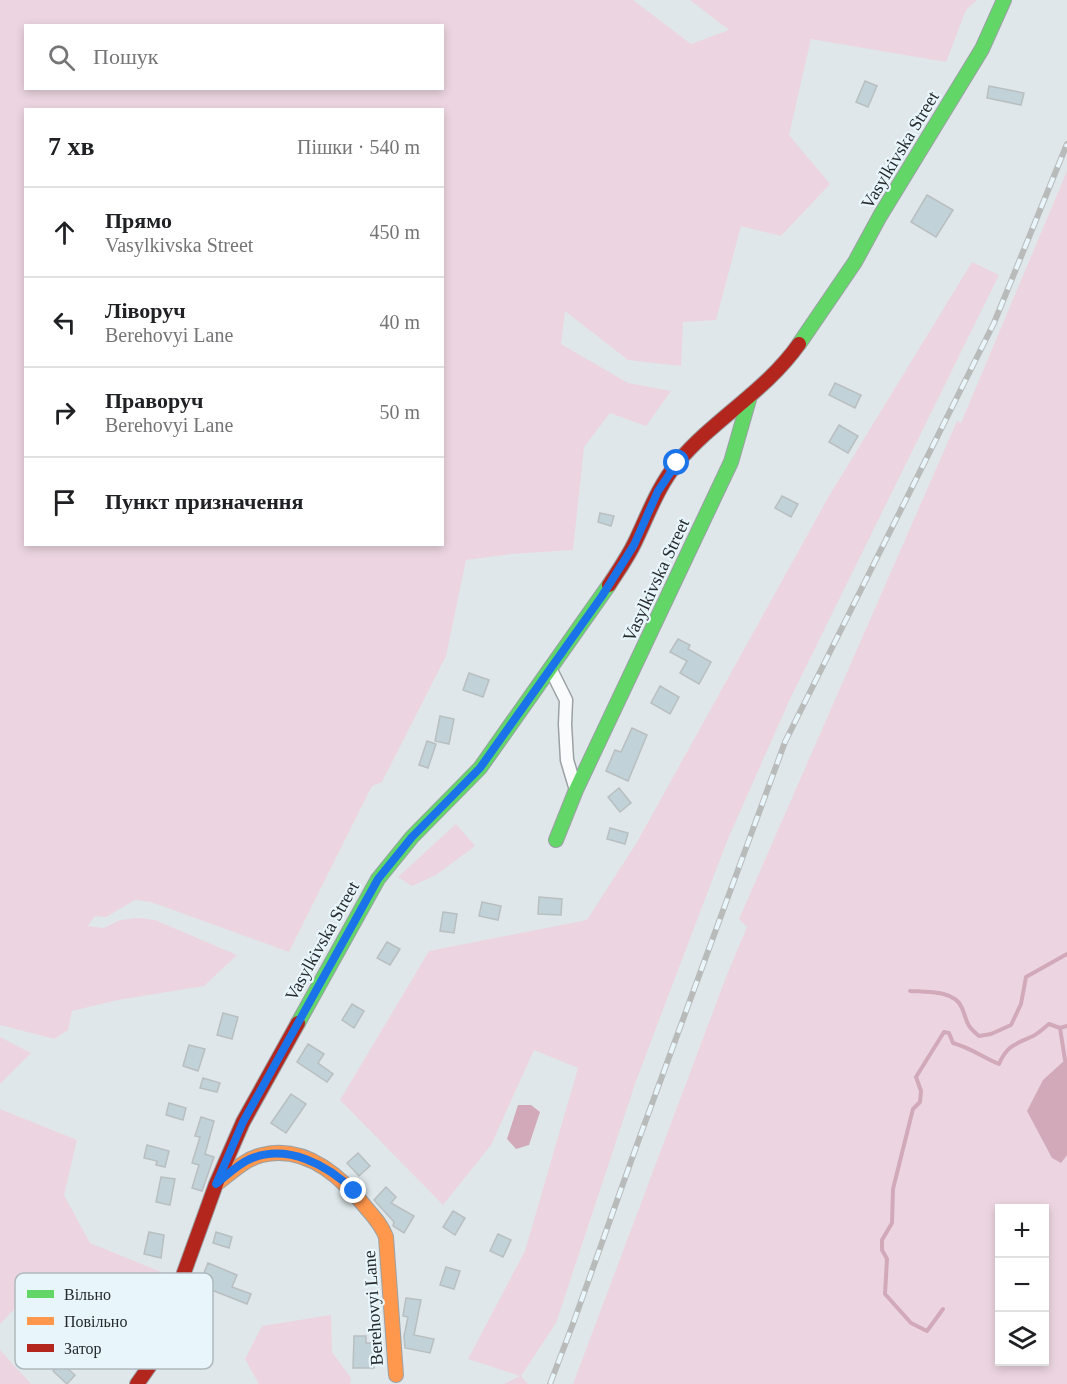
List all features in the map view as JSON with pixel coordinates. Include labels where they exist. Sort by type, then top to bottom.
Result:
[{"type":"street","name":"Vasylkivska Street","points":[[184,1273],[216,1184],[243,1122],[378,879],[412,837],[480,768],[602,596],[634,545],[658,491],[677,463],[699,439],[750,396],[793,352],[855,262],[880,216],[982,50],[1004,0]]},
{"type":"street","name":"Vasylkivska Street","points":[[556,840],[576,790],[731,462],[750,396]]},
{"type":"street","points":[[550,668],[566,700],[567,760],[576,790]]},
{"type":"street","name":"Berehovyi Lane","points":[[216,1184],[248,1160],[264,1154],[278,1153],[299,1157],[324,1166],[354,1191],[385,1233],[392,1298],[396,1375]]},
{"type":"street","name":"Vasylkivska Street","points":[[137,1384],[148,1369]]},
{"type":"shaded area","points":[[0,0],[633,0],[691,44],[729,30],[690,0],[977,0],[966,10],[946,62],[811,39],[789,135],[830,184],[781,236],[741,226],[716,320],[683,322],[681,366],[628,360],[565,311],[561,344],[628,383],[671,391],[646,426],[610,413],[584,447],[573,550],[466,560],[446,656],[382,782],[372,786],[289,952],[151,902],[135,900],[106,917],[95,916],[88,926],[104,928],[120,920],[138,918],[155,920],[237,955],[204,986],[118,1000],[72,1011],[68,1030],[54,1039],[0,1025]]},
{"type":"shaded area","points":[[1067,171],[1067,1384],[573,1384],[726,977],[747,927],[739,919],[957,421],[961,423]]},
{"type":"shaded area","points":[[972,262],[999,275],[790,699],[727,841],[636,1081],[556,1323],[521,1376],[528,1384],[504,1384],[520,1376],[468,1359],[525,1251],[578,1068],[534,1050],[491,1145],[443,1205],[340,1100],[429,951],[587,920],[637,842],[829,496]]},
{"type":"shaded area","points":[[456,824],[475,846],[436,875],[412,886],[398,877]]},
{"type":"shaded area","points":[[0,1037],[31,1053],[0,1084]]},
{"type":"shaded area","points":[[1067,1060],[1067,1155],[1061,1163],[1052,1158],[1027,1111],[1043,1080]]},
{"type":"shaded area","points":[[518,1105],[531,1105],[540,1112],[529,1145],[516,1149],[507,1139]]},
{"type":"shaded area","points":[[0,1109],[77,1140],[64,1195],[90,1243],[164,1273],[15,1273],[15,1309],[0,1324]]},
{"type":"shaded area","points":[[331,1315],[332,1352],[351,1378],[350,1384],[259,1384],[245,1359],[262,1326]]},
{"type":"shaded area","points":[[0,1350],[31,1384],[0,1384]]},
{"type":"building","points":[[865,81],[877,86],[868,107],[856,102]]},
{"type":"building","points":[[989,86],[1024,93],[1021,105],[987,98]]},
{"type":"building","points":[[927,195],[953,210],[936,237],[911,222]]},
{"type":"building","points":[[835,383],[861,395],[855,408],[829,395]]},
{"type":"building","points":[[839,425],[858,436],[848,453],[829,442]]},
{"type":"building","points":[[782,496],[798,504],[791,517],[775,508]]},
{"type":"building","points":[[600,513],[614,516],[611,526],[598,522]]},
{"type":"building","points":[[678,639],[690,645],[688,649],[711,662],[699,684],[680,673],[687,661],[670,652]]},
{"type":"building","points":[[469,673],[489,680],[483,697],[463,690]]},
{"type":"building","points":[[660,686],[679,697],[670,714],[651,703]]},
{"type":"building","points":[[440,716],[454,719],[449,744],[435,741]]},
{"type":"building","points":[[632,728],[647,735],[628,781],[606,771],[615,750],[621,752]]},
{"type":"building","points":[[427,741],[436,744],[428,768],[419,765]]},
{"type":"building","points":[[619,788],[631,803],[620,812],[608,797]]},
{"type":"building","points":[[610,828],[628,833],[625,844],[607,839]]},
{"type":"building","points":[[539,897],[562,899],[561,915],[538,914]]},
{"type":"building","points":[[482,902],[501,906],[498,920],[479,916]]},
{"type":"building","points":[[443,912],[457,914],[454,933],[440,931]]},
{"type":"building","points":[[387,942],[400,949],[390,965],[377,958]]},
{"type":"building","points":[[352,1004],[364,1011],[354,1028],[342,1020]]},
{"type":"building","points":[[223,1013],[238,1017],[232,1039],[217,1035]]},
{"type":"building","points":[[308,1044],[324,1054],[318,1063],[333,1074],[327,1082],[297,1062]]},
{"type":"building","points":[[189,1045],[205,1049],[198,1071],[183,1066]]},
{"type":"building","points":[[203,1078],[220,1083],[217,1092],[200,1088]]},
{"type":"building","points":[[291,1094],[306,1104],[286,1133],[271,1123]]},
{"type":"building","points":[[169,1103],[186,1108],[183,1120],[166,1115]]},
{"type":"building","points":[[201,1117],[214,1121],[205,1154],[214,1157],[202,1191],[192,1188],[199,1165],[192,1163],[200,1137],[195,1136]]},
{"type":"building","points":[[147,1145],[169,1151],[165,1167],[156,1165],[157,1161],[144,1158]]},
{"type":"building","points":[[358,1153],[370,1166],[359,1176],[347,1163]]},
{"type":"building","points":[[161,1177],[175,1179],[170,1205],[156,1202]]},
{"type":"building","points":[[386,1187],[396,1197],[391,1203],[414,1216],[404,1233],[393,1226],[394,1222],[374,1200]]},
{"type":"building","points":[[453,1211],[465,1218],[455,1235],[443,1227]]},
{"type":"building","points":[[149,1232],[164,1235],[161,1258],[144,1254]]},
{"type":"building","points":[[216,1232],[232,1237],[229,1248],[213,1243]]},
{"type":"building","points":[[498,1234],[511,1240],[503,1257],[490,1251]]},
{"type":"building","points":[[208,1263],[237,1275],[232,1287],[251,1294],[247,1304],[213,1291],[213,1273],[204,1273]]},
{"type":"building","points":[[446,1267],[460,1271],[454,1289],[440,1285]]},
{"type":"building","points":[[406,1298],[421,1300],[414,1335],[434,1339],[430,1353],[405,1348],[404,1336],[408,1317],[403,1316]]},
{"type":"building","points":[[354,1336],[366,1336],[366,1343],[375,1343],[374,1368],[353,1368]]},
{"type":"building","points":[[68,1369],[75,1375],[67,1384],[53,1371]]},
{"type":"waterway","points":[[910,991],[939,993],[953,998],[962,1008],[974,1032],[979,1036],[991,1034],[1011,1025],[1021,1004],[1026,977],[1067,954]]},
{"type":"waterway","points":[[943,1309],[927,1331],[911,1323],[885,1294],[887,1259],[882,1250],[882,1240],[892,1223],[893,1189],[913,1109],[920,1102],[921,1091],[916,1077],[944,1032],[949,1033],[953,1043],[999,1064],[1009,1049],[1035,1035],[1049,1024],[1060,1028],[1067,1026]]},
{"type":"waterway","points":[[1060,1028],[1065,1060]]},
{"type":"railway","points":[[550,1384],[785,742],[994,323],[1067,144]]},
{"type":"traffic: fast","points":[[799,344],[855,262],[880,216],[982,49],[1004,0]]},
{"type":"traffic: fast","points":[[556,840],[576,790],[731,462],[750,396]]},
{"type":"traffic: fast","points":[[298,1023],[378,879],[412,837],[480,768],[609,585]]},
{"type":"traffic: slow","points":[[219,1182],[239,1166],[256,1157],[278,1153],[294,1154],[308,1159],[322,1166],[347,1186],[378,1222],[386,1237],[396,1375]]},
{"type":"traffic: jam","points":[[609,585],[632,548],[659,491],[678,462],[707,432],[756,391],[786,361],[799,344]]},
{"type":"traffic: jam","points":[[184,1273],[216,1184],[243,1122],[298,1023]]},
{"type":"traffic: jam","points":[[137,1384],[148,1369]]},
{"type":"route","points":[[354,1191],[324,1166],[299,1157],[278,1153],[264,1154],[248,1160],[216,1184],[243,1122],[378,879],[412,837],[480,768],[602,596],[634,545],[658,491],[677,463]]}]
